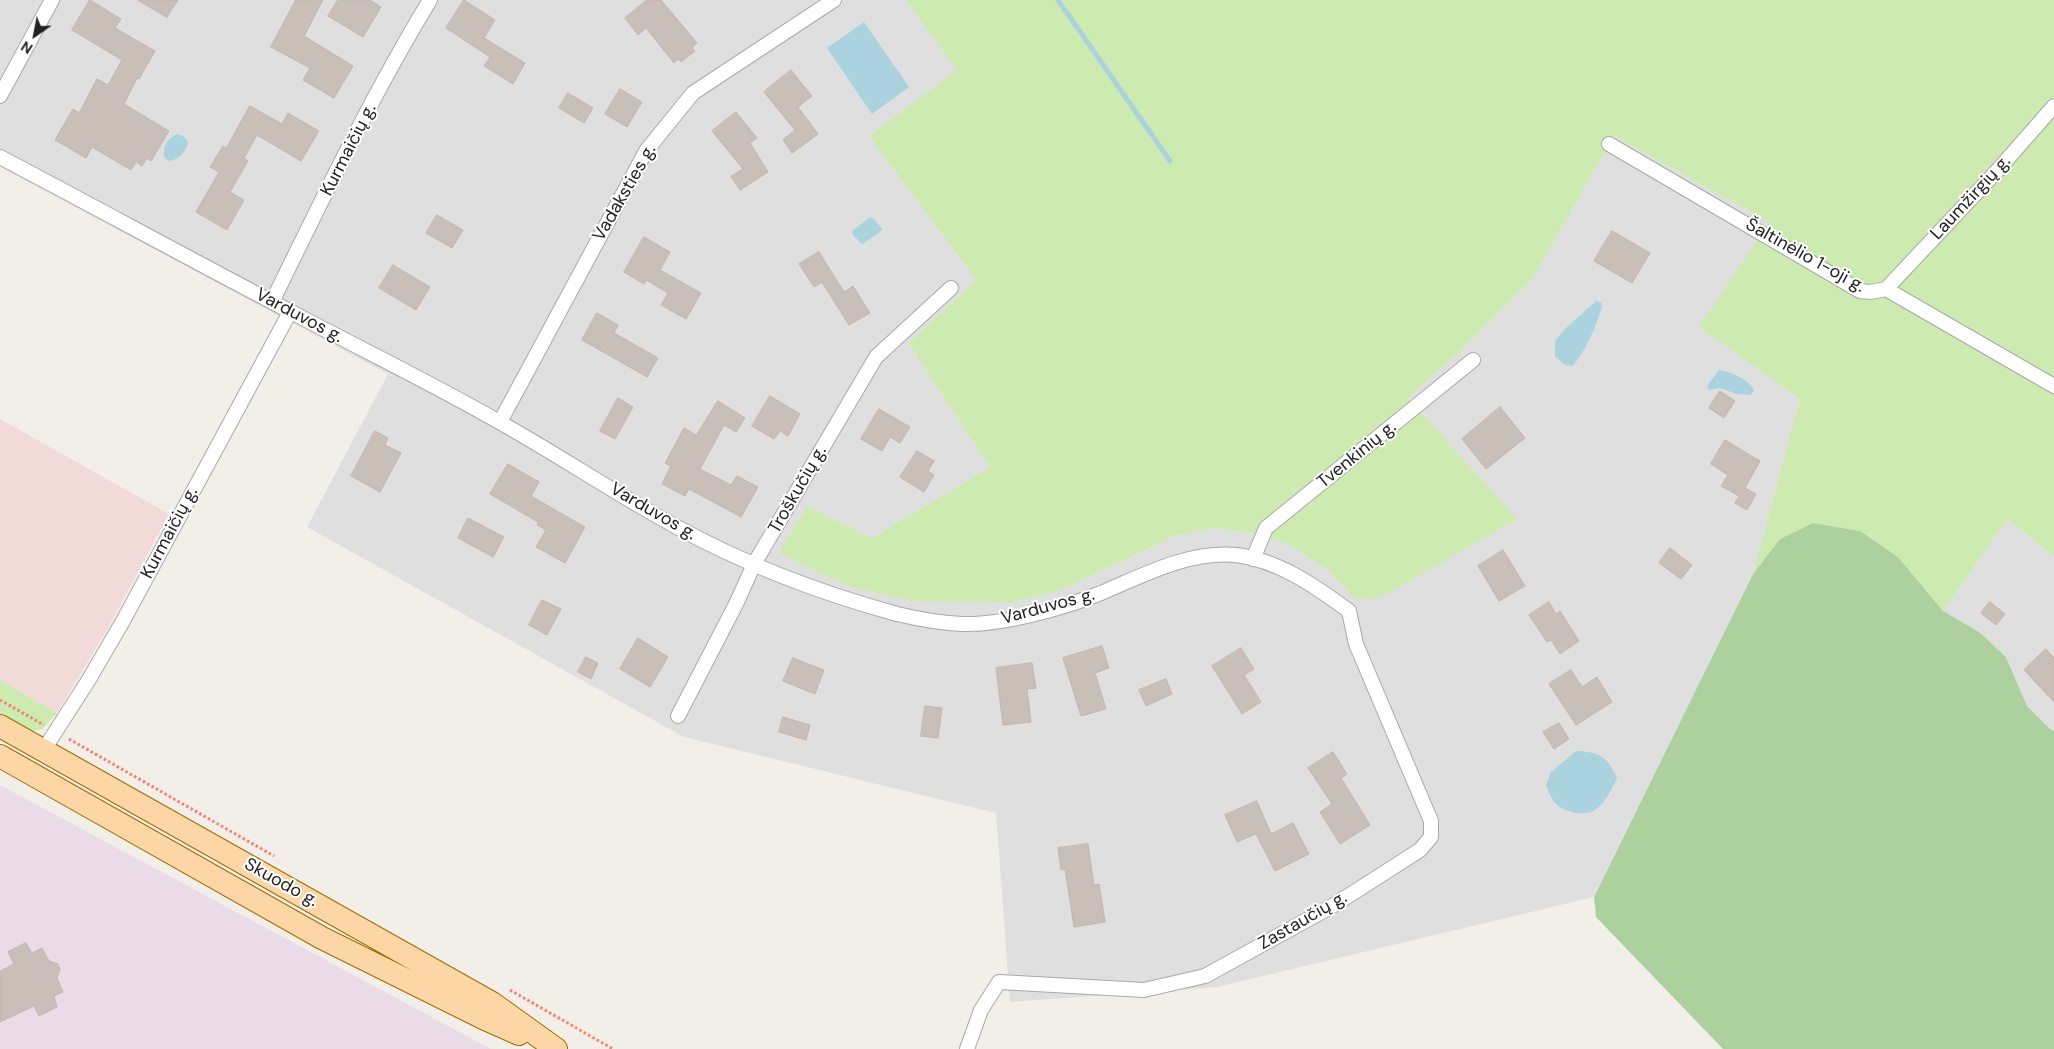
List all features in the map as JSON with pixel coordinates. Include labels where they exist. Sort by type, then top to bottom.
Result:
[{"type":"main road","name":"Skuodo g.","points":[[0,726],[327,908],[492,1003],[555,1049]]},
{"type":"main road","name":"Skuodo g.","points":[[0,756],[322,938],[483,1018],[555,1049]]},
{"type":"street","points":[[0,96],[52,0]]},
{"type":"street","name":"Kurmaičių g.","points":[[272,302],[341,163],[408,36],[430,0]]},
{"type":"street","name":"Vadaksties g.","points":[[500,422],[646,151],[693,93],[834,0]]},
{"type":"street","name":"Laumžirgių g.","points":[[1886,289],[1997,171],[2054,106]]},
{"type":"street","name":"Šaltinėlio 1-oji g.","points":[[1609,144],[1860,291],[1870,292],[1886,289],[2054,386]]},
{"type":"street","name":"Varduvos g.","points":[[0,157],[500,422],[676,527],[754,564],[848,600],[934,622],[967,624],[1038,613],[1069,605],[1165,566],[1212,555],[1237,556],[1270,563],[1321,591],[1348,611]]},
{"type":"street","name":"Troškučių g.","points":[[678,716],[737,602],[754,564],[876,357],[951,288]]},
{"type":"street","name":"Kurmaičių g.","points":[[43,751],[123,621],[290,312]]},
{"type":"street","name":"Tvenkinių g.","points":[[1253,559],[1266,528],[1473,360]]},
{"type":"street","name":"Zastaučių g.","points":[[967,1049],[981,1010],[999,982],[1144,990],[1205,976],[1334,904],[1420,850],[1431,837],[1431,821],[1356,644],[1348,611]]},
{"type":"path","points":[[0,700],[56,732]]},
{"type":"shaded area","points":[[0,0],[906,0],[958,70],[869,136],[976,280],[908,343],[990,467],[872,538],[807,506],[779,553],[1013,602],[1061,590],[1175,536],[1212,528],[1250,533],[1289,545],[1328,570],[1352,596],[1516,519],[1408,398],[1461,350],[1533,278],[1614,136],[1769,222],[1700,327],[1800,399],[1753,574],[1594,897],[1217,987],[1010,1002],[996,813],[684,737],[307,527],[388,374],[0,167]]},
{"type":"shaded area","points":[[0,419],[169,514],[108,628],[57,713],[0,680]]},
{"type":"shaded area","points":[[2007,519],[2054,556],[2054,731],[2027,706],[2006,657],[1943,611]]},
{"type":"shaded area","points":[[0,785],[491,1049],[0,1049]]},
{"type":"green space","points":[[906,0],[2054,0],[2054,556],[2007,519],[1943,611],[1898,557],[1859,531],[1813,523],[1780,539],[1753,574],[1800,399],[1699,327],[1769,222],[1614,136],[1533,278],[1461,350],[1408,398],[1517,519],[1389,593],[1370,600],[1352,596],[1328,570],[1289,545],[1250,533],[1212,528],[1175,536],[1061,590],[1013,602],[911,601],[848,586],[779,553],[807,506],[872,538],[990,467],[908,343],[976,280],[869,136],[957,70]]},
{"type":"green space","points":[[1813,523],[1860,531],[1898,557],[1943,611],[1979,632],[2006,657],[2027,706],[2054,731],[2054,1049],[1723,1049],[1596,917],[1594,897],[1753,574],[1780,539]]},
{"type":"green space","points":[[0,680],[57,713],[42,729],[32,731],[0,714]]},
{"type":"water","points":[[864,22],[909,87],[872,114],[827,48]]},
{"type":"water","points":[[177,134],[183,136],[188,141],[187,145],[179,157],[169,161],[164,157],[165,146],[168,140]]},
{"type":"water","points":[[870,217],[882,229],[862,244],[853,235],[852,231]]},
{"type":"water","points":[[1596,301],[1601,302],[1602,307],[1590,338],[1573,366],[1565,365],[1555,356],[1555,341],[1565,329]]},
{"type":"water","points":[[1719,370],[1734,374],[1744,380],[1754,391],[1750,395],[1737,394],[1720,388],[1709,390],[1707,386]]},
{"type":"water","points":[[1576,751],[1597,754],[1602,757],[1610,765],[1617,778],[1605,800],[1600,806],[1589,813],[1572,812],[1562,808],[1552,799],[1546,785],[1551,772]]},
{"type":"building","points":[[90,0],[121,19],[115,28],[155,51],[139,79],[137,78],[124,104],[169,131],[151,161],[147,158],[142,166],[136,162],[131,170],[92,147],[86,158],[55,140],[73,109],[79,113],[97,79],[108,85],[122,60],[72,30]]},
{"type":"building","points":[[138,0],[178,0],[167,17]]},
{"type":"building","points":[[296,0],[323,0],[304,36],[353,66],[334,98],[303,80],[310,68],[271,47]]},
{"type":"building","points":[[338,0],[370,0],[381,7],[363,37],[328,16]]},
{"type":"building","points":[[464,0],[495,20],[484,38],[525,63],[513,84],[484,66],[490,57],[446,28]]},
{"type":"building","points":[[647,0],[661,0],[697,43],[692,48],[695,51],[681,62],[678,59],[674,63],[646,28],[638,35],[625,18]]},
{"type":"building","points":[[791,70],[812,96],[798,107],[818,134],[792,153],[783,140],[795,130],[764,92]]},
{"type":"building","points":[[620,89],[642,102],[627,127],[605,114]]},
{"type":"building","points":[[568,93],[593,108],[584,123],[559,108]]},
{"type":"building","points":[[250,106],[282,124],[288,113],[319,131],[301,161],[257,135],[244,158],[248,161],[230,192],[244,200],[227,230],[196,212],[219,172],[210,167],[223,146],[226,148]]},
{"type":"building","points":[[736,112],[757,138],[750,143],[768,172],[740,190],[731,176],[743,169],[712,131]]},
{"type":"building","points":[[437,215],[463,230],[452,248],[426,233]]},
{"type":"building","points":[[1612,231],[1650,253],[1632,283],[1594,261]]},
{"type":"building","points":[[644,237],[670,252],[660,270],[701,293],[686,319],[661,305],[668,293],[646,280],[644,284],[624,272]]},
{"type":"building","points":[[819,252],[844,292],[853,286],[870,313],[849,325],[822,282],[814,287],[799,264]]},
{"type":"building","points":[[393,265],[430,287],[416,310],[379,288]]},
{"type":"building","points":[[597,313],[618,325],[614,333],[658,358],[647,377],[582,340]]},
{"type":"building","points":[[1720,391],[1735,401],[1724,418],[1709,408]]},
{"type":"building","points":[[770,396],[800,414],[788,436],[780,431],[774,439],[752,426]]},
{"type":"building","points":[[618,398],[633,407],[615,439],[600,431]]},
{"type":"building","points":[[718,401],[745,418],[736,432],[724,425],[700,469],[731,485],[737,476],[758,487],[741,517],[689,489],[685,496],[662,484],[671,466],[665,463],[684,428],[696,435]]},
{"type":"building","points":[[1500,407],[1525,438],[1486,469],[1462,439]]},
{"type":"building","points":[[879,409],[910,427],[900,443],[890,437],[882,451],[861,439]]},
{"type":"building","points":[[375,431],[388,438],[385,445],[401,453],[380,492],[351,476]]},
{"type":"building","points":[[1725,440],[1760,461],[1745,488],[1756,494],[1747,510],[1735,503],[1739,496],[1721,486],[1728,475],[1711,464]]},
{"type":"building","points":[[917,451],[934,461],[928,471],[934,475],[924,492],[900,477]]},
{"type":"building","points":[[508,464],[539,482],[531,496],[585,527],[565,563],[536,547],[546,530],[537,525],[538,522],[490,494]]},
{"type":"building","points":[[468,518],[504,537],[493,557],[458,538]]},
{"type":"building","points":[[1670,548],[1692,565],[1681,579],[1659,563]]},
{"type":"building","points":[[1503,550],[1525,586],[1499,601],[1478,566]]},
{"type":"building","points":[[542,600],[561,609],[547,635],[529,625]]},
{"type":"building","points":[[1549,602],[1556,614],[1560,611],[1579,641],[1560,654],[1551,640],[1547,642],[1529,615]]},
{"type":"building","points":[[1990,602],[2005,614],[1996,625],[1981,613]]},
{"type":"building","points":[[638,638],[668,657],[650,687],[620,669]]},
{"type":"building","points":[[1102,646],[1109,668],[1095,673],[1106,709],[1081,716],[1063,658]]},
{"type":"building","points":[[1241,648],[1254,669],[1244,675],[1261,702],[1242,714],[1212,666]]},
{"type":"building","points":[[2046,649],[2054,658],[2054,702],[2024,670]]},
{"type":"building","points":[[586,657],[598,663],[591,679],[578,672]]},
{"type":"building","points":[[793,658],[824,670],[815,694],[783,681]]},
{"type":"building","points":[[1032,663],[1036,688],[1027,689],[1031,722],[1003,725],[996,668]]},
{"type":"building","points":[[1571,670],[1582,687],[1597,677],[1612,702],[1576,725],[1549,684]]},
{"type":"building","points":[[1166,679],[1172,694],[1146,706],[1139,690]]},
{"type":"building","points":[[925,706],[942,708],[938,738],[921,736]]},
{"type":"building","points":[[783,717],[810,725],[806,740],[779,732]]},
{"type":"building","points":[[1559,723],[1569,739],[1554,749],[1543,732]]},
{"type":"building","points":[[1333,752],[1347,774],[1341,778],[1370,825],[1340,844],[1320,812],[1332,804],[1308,768]]},
{"type":"building","points":[[1257,801],[1271,834],[1293,823],[1309,854],[1275,871],[1256,834],[1237,842],[1225,815]]},
{"type":"building","points":[[1088,844],[1094,885],[1099,884],[1105,922],[1074,927],[1065,869],[1061,870],[1058,848]]},
{"type":"building","points":[[26,943],[32,953],[42,948],[49,961],[58,964],[60,969],[57,978],[63,992],[54,996],[57,1007],[39,1016],[34,1006],[0,1022],[0,971],[14,964],[8,952]]},
{"type":"waterway","points":[[1058,0],[1170,161]]}]
